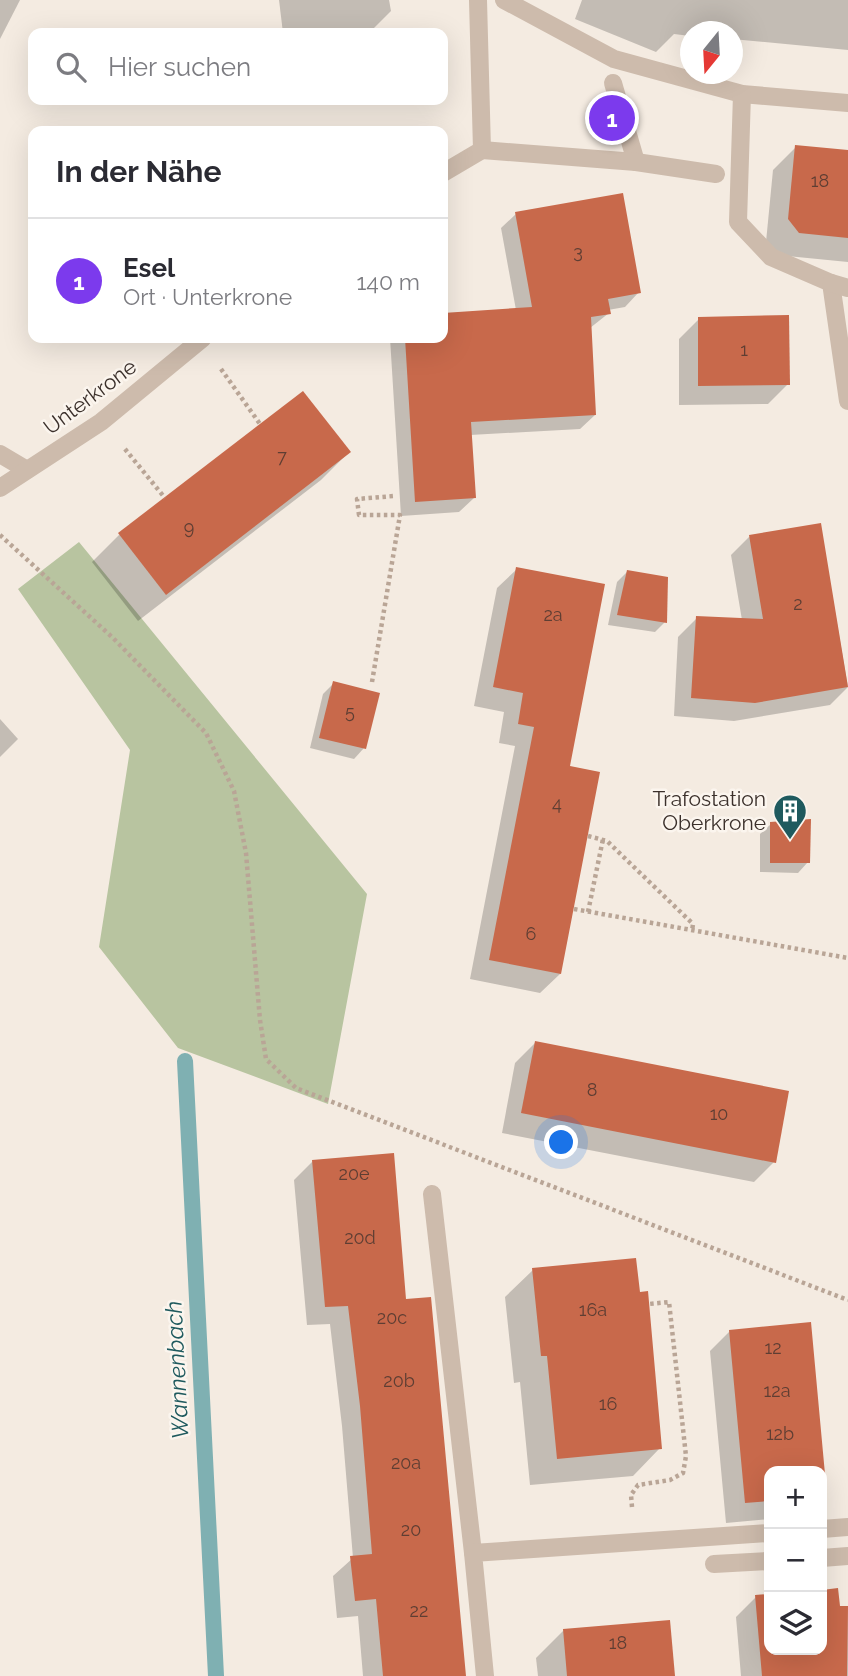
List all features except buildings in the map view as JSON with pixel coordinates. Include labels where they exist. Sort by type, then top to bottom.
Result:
[{"type":"street","points":[[478,0],[482,150]]},
{"type":"street","points":[[504,0],[614,59],[742,94],[848,103]]},
{"type":"street","points":[[613,83],[636,162]]},
{"type":"street","points":[[742,94],[738,222],[771,257],[840,286],[848,401]]},
{"type":"street","points":[[448,170],[482,150],[636,162],[716,174]]},
{"type":"street","name":"Unterkrone","points":[[0,488],[100,422],[197,343]]},
{"type":"street","points":[[0,454],[27,470]]},
{"type":"street","points":[[432,1194],[485,1676]]},
{"type":"street","points":[[827,1529],[848,1527]]},
{"type":"street","points":[[473,1553],[764,1533]]},
{"type":"street","points":[[827,1558],[848,1556]]},
{"type":"street","points":[[714,1563],[764,1560]]},
{"type":"path","points":[[205,343],[260,424]]},
{"type":"path","points":[[100,422],[166,498]]},
{"type":"path","points":[[372,681],[400,515],[359,515],[357,499],[394,496]]},
{"type":"path","points":[[0,535],[112,637],[206,733],[234,791],[244,840],[266,1059],[296,1088],[848,1300]]},
{"type":"path","points":[[588,836],[603,839],[693,924],[692,931]]},
{"type":"path","points":[[588,912],[603,839]]},
{"type":"path","points":[[574,909],[848,958]]},
{"type":"path","points":[[635,1543],[631,1495],[638,1485],[670,1480],[683,1473],[686,1456],[669,1302],[649,1304]]},
{"type":"green space","points":[[79,542],[367,894],[328,1104],[178,1048],[99,947],[130,750],[18,589]]},
{"type":"waterway","name":"Wannenbach","points":[[185,1061],[216,1676]]},
{"type":"place","name":"Esel","points":[[612,118]]},
{"type":"place","name":"Trafostation Oberkrone","points":[[790,841]]}]
